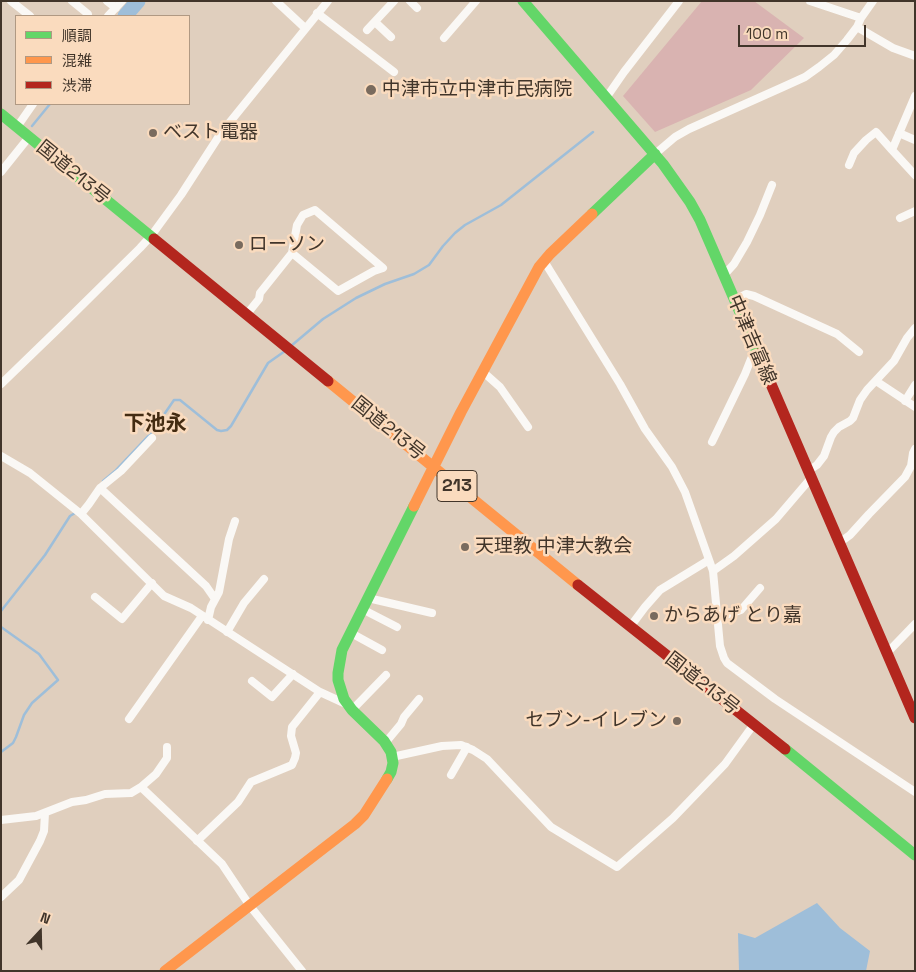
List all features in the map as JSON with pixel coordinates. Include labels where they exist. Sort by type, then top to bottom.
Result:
[{"type":"main road","name":"中津吉富線","points":[[522,1],[655,154],[690,202],[700,220],[915,718]]},
{"type":"main road","name":"国道213号","points":[[1,114],[630,627],[754,724],[915,855]]},
{"type":"main road","points":[[166,971],[355,824],[364,815],[390,772],[393,763],[391,752],[386,742],[349,707],[341,693],[338,673],[340,657],[362,609],[482,371],[544,260],[655,154]]},
{"type":"street","points":[[11,1],[29,15]]},
{"type":"street","points":[[72,1],[88,15]]},
{"type":"street","points":[[107,1],[116,8]]},
{"type":"street","points":[[109,15],[122,1]]},
{"type":"street","points":[[276,1],[305,28]]},
{"type":"street","points":[[1,384],[150,236],[176,202],[222,133],[328,1]]},
{"type":"street","points":[[367,30],[394,1]]},
{"type":"street","points":[[410,1],[417,8]]},
{"type":"street","points":[[444,38],[476,1]]},
{"type":"street","points":[[606,98],[680,1]]},
{"type":"street","points":[[810,1],[861,18]]},
{"type":"street","points":[[838,10],[841,1]]},
{"type":"street","points":[[655,154],[689,129],[805,77],[820,67],[841,48],[873,1]]},
{"type":"street","points":[[317,13],[394,72]]},
{"type":"street","points":[[375,22],[391,37]]},
{"type":"street","points":[[857,27],[893,48],[915,56]]},
{"type":"street","points":[[892,150],[915,97]]},
{"type":"street","points":[[17,127],[32,105]]},
{"type":"street","points":[[849,165],[854,153],[876,132],[915,175]]},
{"type":"street","points":[[899,133],[915,140]]},
{"type":"street","points":[[1,172],[30,137]]},
{"type":"street","points":[[724,275],[734,264],[747,242],[772,186]]},
{"type":"street","points":[[247,314],[259,299],[260,293],[292,253],[297,225],[302,215],[315,210],[383,268],[338,291],[292,253]]},
{"type":"street","points":[[900,218],[915,211]]},
{"type":"street","points":[[544,260],[620,384],[638,417],[682,485],[713,571],[717,618],[724,658],[731,666],[774,699],[915,792]]},
{"type":"street","points":[[734,300],[746,294],[754,296],[837,334],[859,352]]},
{"type":"street","points":[[713,571],[734,556],[776,519],[824,456],[834,432],[850,421],[860,400],[894,361],[915,328]]},
{"type":"street","points":[[712,442],[756,349]]},
{"type":"street","points":[[482,371],[500,387],[528,427]]},
{"type":"street","points":[[876,381],[915,407]]},
{"type":"street","points":[[905,401],[915,385]]},
{"type":"street","points":[[81,514],[100,488],[131,461],[152,438]]},
{"type":"street","points":[[839,543],[850,536],[905,477],[911,466],[915,450]]},
{"type":"street","points":[[1,456],[30,473],[81,514],[164,596],[191,608],[320,692],[349,707],[386,675]]},
{"type":"street","points":[[100,488],[206,586],[215,599]]},
{"type":"street","points":[[128,719],[205,618],[211,607],[219,592],[229,539],[235,521]]},
{"type":"street","points":[[630,627],[660,590],[709,560]]},
{"type":"street","points":[[227,632],[244,603],[264,578]]},
{"type":"street","points":[[95,597],[122,619],[152,583]]},
{"type":"street","points":[[717,618],[741,610],[760,588]]},
{"type":"street","points":[[368,598],[432,613]]},
{"type":"street","points":[[362,609],[397,626]]},
{"type":"street","points":[[887,653],[915,624]]},
{"type":"street","points":[[351,633],[382,650]]},
{"type":"street","points":[[252,681],[272,697],[293,674]]},
{"type":"street","points":[[197,841],[238,802],[251,782],[292,765],[296,753],[290,736],[292,728],[320,692]]},
{"type":"street","points":[[386,742],[419,699]]},
{"type":"street","points":[[392,757],[442,746],[461,745],[487,759],[552,827],[617,867],[673,818],[726,764],[754,724]]},
{"type":"street","points":[[1,820],[36,816],[72,802],[106,794],[131,793],[156,774],[167,758],[168,747]]},
{"type":"street","points":[[451,775],[467,748]]},
{"type":"street","points":[[141,787],[222,864],[250,906],[302,971]]},
{"type":"street","points":[[1,897],[19,880],[33,854],[44,831],[45,813]]},
{"type":"shaded area","points":[[702,1],[754,1],[804,38],[751,90],[655,132],[623,96]]},
{"type":"water","points":[[817,903],[840,928],[870,951],[866,971],[739,971],[738,933],[755,938]]},
{"type":"waterway","points":[[126,15],[138,1]]},
{"type":"waterway","points":[[32,126],[49,105]]},
{"type":"waterway","points":[[291,346],[323,319],[356,298],[385,284],[414,274],[429,265],[455,233],[465,225],[501,205],[593,132]]},
{"type":"waterway","points":[[103,481],[152,432],[174,400],[180,400],[217,430],[227,430],[268,363],[285,351]]},
{"type":"waterway","points":[[1,611],[45,555],[70,516],[75,513]]},
{"type":"waterway","points":[[1,627],[39,654],[58,680],[32,703],[24,715],[13,743],[1,752]]},
{"type":"traffic: fast","points":[[523,1],[663,164],[690,202],[700,220],[758,354]]},
{"type":"traffic: fast","points":[[1,114],[154,239]]},
{"type":"traffic: fast","points":[[592,214],[655,154]]},
{"type":"traffic: fast","points":[[387,779],[393,763],[391,752],[384,741],[352,710],[344,699],[338,680],[338,673],[342,650],[414,506]]},
{"type":"traffic: fast","points":[[785,749],[915,855]]},
{"type":"traffic: slow","points":[[414,506],[461,412],[539,267],[592,214]]},
{"type":"traffic: slow","points":[[328,381],[578,585]]},
{"type":"traffic: slow","points":[[165,971],[355,824],[364,815],[387,779]]},
{"type":"traffic: jam","points":[[154,239],[328,381]]},
{"type":"traffic: jam","points":[[758,354],[915,718]]},
{"type":"traffic: jam","points":[[578,585],[785,749]]},
{"type":"place","name":"中津市立中津市民病院","points":[[371,90]]},
{"type":"place","name":"ベスト電器","points":[[153,133]]},
{"type":"place","name":"ローソン","points":[[239,245]]},
{"type":"place","name":"天理教 中津大教会","points":[[465,547]]},
{"type":"place","name":"からあげ とり嘉","points":[[654,616]]},
{"type":"place","name":"セブン-イレブン","points":[[677,721]]},
{"type":"district","name":"下池永","points":[[155,424]]}]
